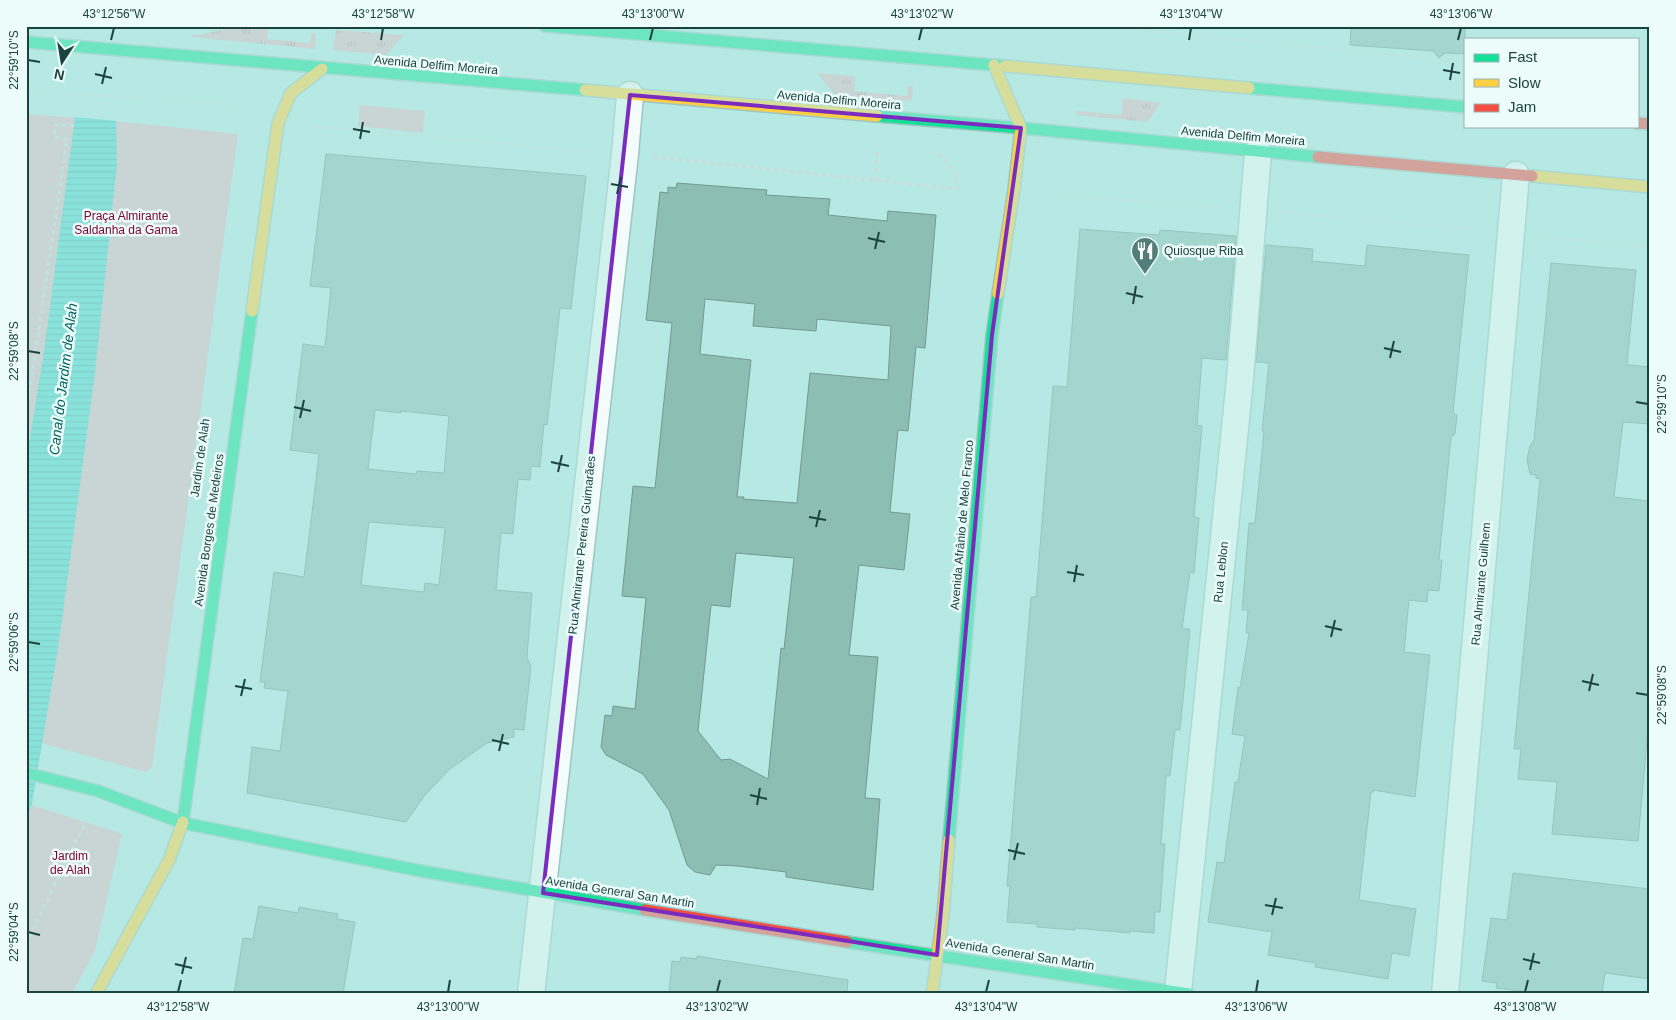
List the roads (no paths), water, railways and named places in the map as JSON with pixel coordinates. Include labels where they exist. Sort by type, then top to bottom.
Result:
[{"type":"main road","points":[[545,26],[994,64],[1464,107]]},
{"type":"main road","name":"Avenida Delfim Moreira","points":[[26,42],[1021,128],[1258,152],[1650,187]]},
{"type":"main road","name":"Avenida Afrânio de Melo Franco","points":[[932,994],[943,915],[992,336],[1014,190],[1021,128],[994,64]]},
{"type":"main road","name":"Avenida Borges de Medeiros","points":[[96,994],[168,860],[183,823],[278,123],[291,93],[322,69]]},
{"type":"main road","name":"Avenida General San Martin","points":[[26,773],[98,791],[183,823],[421,871],[837,941],[1183,993]]},
{"type":"street","name":"Rua Almirante Pereira Guimarães","points":[[532,994],[630,95]]},
{"type":"street","name":"Rua Leblon","points":[[1183,993],[1239,389],[1258,152]]},
{"type":"street","name":"Rua Almirante Guilhem","points":[[1445,994],[1516,174]]},
{"type":"water","name":"Canal do Jardim de Alah","points":[[75,117],[116,121],[117,164],[95,373],[59,642],[32,804],[26,820],[26,461],[44,352]]},
{"type":"place","name":"Quiosque Riba","points":[[1145,275]]},
{"type":"park label","name":"Praça Almirante Saldanha da Gama","points":[[126,223]]},
{"type":"park label","name":"Jardim de Alah","points":[[70,863]]}]
